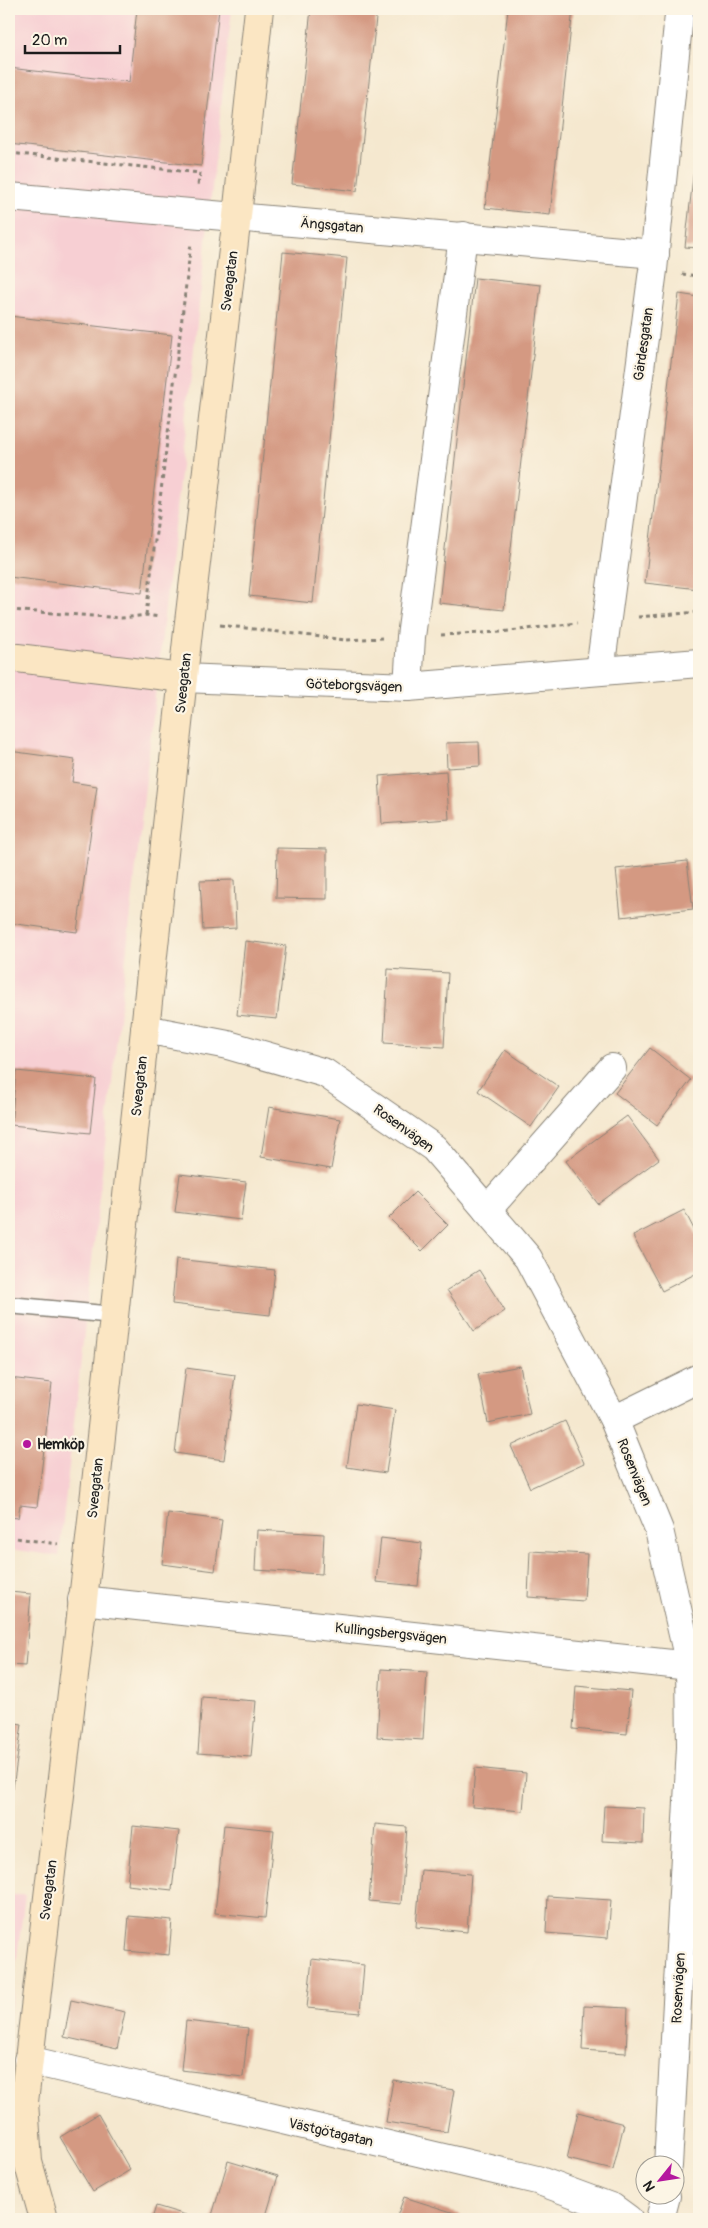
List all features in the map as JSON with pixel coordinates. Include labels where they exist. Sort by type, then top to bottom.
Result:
[{"type":"street","name":"Sveagatan","points":[[44,2219],[28,2162],[24,2102],[28,2060],[89,1548],[189,622],[237,216],[259,9]]},
{"type":"street","name":"Gärdesgatan","points":[[600,671],[655,254],[679,15]]},
{"type":"street","name":"Ängsgatan","points":[[9,197],[655,254]]},
{"type":"street","points":[[408,687],[411,637],[464,236]]},
{"type":"street","name":"Göteborgsvägen","points":[[9,657],[184,678],[408,687],[699,663]]},
{"type":"street","name":"Rosenvägen","points":[[145,1029],[228,1045],[325,1073],[434,1148],[528,1258],[614,1420],[659,1530],[695,1666],[669,2156]]},
{"type":"street","points":[[487,1210],[612,1068]]},
{"type":"street","points":[[614,1420],[699,1378]]},
{"type":"street","name":"Kullingsbergsvägen","points":[[82,1600],[695,1666]]},
{"type":"street","name":"Västgötagatan","points":[[28,2060],[537,2180],[613,2208],[628,2219]]},
{"type":"street","points":[[660,2219],[663,2206]]},
{"type":"lane","points":[[9,1305],[114,1315]]},
{"type":"path","points":[[9,153],[200,173],[146,615]]},
{"type":"path","points":[[9,610],[122,618],[146,615],[189,622],[346,640],[501,632],[699,612]]},
{"type":"path","points":[[9,1537],[89,1548]]},
{"type":"shaded area","points":[[9,9],[232,9],[59,1556],[9,1549]]},
{"type":"shaded area","points":[[9,1895],[25,1895],[9,2018]]},
{"type":"building","points":[[137,9],[219,9],[201,166],[9,144],[9,68],[129,82]]},
{"type":"building","points":[[311,9],[377,9],[357,191],[292,184]]},
{"type":"building","points":[[508,9],[573,9],[550,215],[485,208]]},
{"type":"building","points":[[699,134],[699,248],[685,247]]},
{"type":"building","points":[[283,252],[347,258],[313,603],[249,596]]},
{"type":"building","points":[[475,278],[541,285],[504,610],[439,603]]},
{"type":"building","points":[[679,294],[699,297],[699,589],[645,583]]},
{"type":"building","points":[[9,316],[172,335],[142,593],[9,577]]},
{"type":"building","points":[[479,742],[480,766],[447,768],[446,743]]},
{"type":"building","points":[[9,751],[75,760],[72,782],[97,786],[77,932],[9,923]]},
{"type":"building","points":[[446,771],[449,819],[382,824],[379,776]]},
{"type":"building","points":[[277,848],[327,849],[327,899],[276,898]]},
{"type":"building","points":[[687,861],[693,909],[621,917],[616,869]]},
{"type":"building","points":[[234,880],[236,928],[203,930],[200,881]]},
{"type":"building","points":[[245,941],[286,946],[277,1019],[237,1015]]},
{"type":"building","points":[[388,969],[448,973],[444,1047],[384,1043]]},
{"type":"building","points":[[650,1048],[691,1080],[657,1125],[615,1093]]},
{"type":"building","points":[[505,1050],[559,1087],[531,1127],[478,1091]]},
{"type":"building","points":[[16,1071],[96,1079],[90,1133],[11,1125]]},
{"type":"building","points":[[269,1107],[340,1119],[331,1169],[261,1157]]},
{"type":"building","points":[[627,1116],[659,1159],[598,1204],[566,1161]]},
{"type":"building","points":[[180,1174],[246,1182],[241,1220],[175,1212]]},
{"type":"building","points":[[415,1192],[448,1225],[422,1251],[389,1218]]},
{"type":"building","points":[[684,1210],[699,1239],[699,1272],[662,1291],[633,1236]]},
{"type":"building","points":[[176,1259],[275,1270],[270,1315],[172,1304]]},
{"type":"building","points":[[479,1270],[505,1311],[474,1331],[447,1290]]},
{"type":"building","points":[[520,1366],[530,1414],[488,1423],[478,1374]]},
{"type":"building","points":[[186,1368],[235,1375],[224,1460],[175,1453]]},
{"type":"building","name":"Hemköp","points":[[9,1378],[52,1383],[37,1507],[20,1505],[18,1518],[9,1517]]},
{"type":"building","points":[[356,1404],[395,1410],[386,1473],[347,1467]]},
{"type":"building","points":[[565,1421],[584,1463],[530,1488],[511,1446]]},
{"type":"building","points":[[168,1513],[222,1520],[215,1571],[162,1564]]},
{"type":"building","points":[[257,1530],[324,1534],[322,1574],[255,1570]]},
{"type":"building","points":[[381,1538],[422,1543],[418,1586],[376,1582]]},
{"type":"building","points":[[530,1551],[587,1554],[584,1601],[528,1597]]},
{"type":"building","points":[[9,1592],[31,1594],[25,1666],[9,1665]]},
{"type":"building","points":[[381,1669],[427,1672],[423,1740],[377,1737]]},
{"type":"building","points":[[576,1686],[631,1691],[627,1734],[573,1729]]},
{"type":"building","points":[[202,1697],[256,1701],[251,1757],[198,1753]]},
{"type":"building","points":[[9,1722],[22,1724],[13,1788],[9,1788]]},
{"type":"building","points":[[475,1768],[526,1773],[523,1811],[472,1807]]},
{"type":"building","points":[[604,1806],[644,1808],[643,1843],[602,1841]]},
{"type":"building","points":[[375,1824],[407,1827],[401,1904],[369,1901]]},
{"type":"building","points":[[224,1825],[274,1830],[265,1918],[215,1913]]},
{"type":"building","points":[[133,1826],[179,1831],[172,1890],[127,1885]]},
{"type":"building","points":[[421,1870],[471,1874],[467,1932],[416,1927]]},
{"type":"building","points":[[548,1896],[611,1900],[608,1938],[546,1933]]},
{"type":"building","points":[[129,1916],[172,1920],[169,1955],[126,1951]]},
{"type":"building","points":[[312,1959],[364,1965],[360,2013],[307,2008]]},
{"type":"building","points":[[71,2000],[125,2012],[117,2049],[64,2037]]},
{"type":"building","points":[[584,2006],[628,2008],[626,2053],[582,2050]]},
{"type":"building","points":[[186,2021],[248,2028],[243,2077],[181,2070]]},
{"type":"building","points":[[393,2080],[454,2090],[447,2132],[386,2122]]},
{"type":"building","points":[[578,2112],[624,2124],[613,2170],[567,2159]]},
{"type":"building","points":[[98,2114],[130,2170],[93,2192],[60,2137]]},
{"type":"building","points":[[228,2161],[278,2176],[265,2219],[211,2219]]},
{"type":"building","points":[[404,2197],[461,2215],[460,2219],[396,2219]]},
{"type":"building","points":[[156,2206],[186,2215],[185,2219],[152,2219]]},
{"type":"place","name":"Hemköp","points":[[27,1444]]}]
